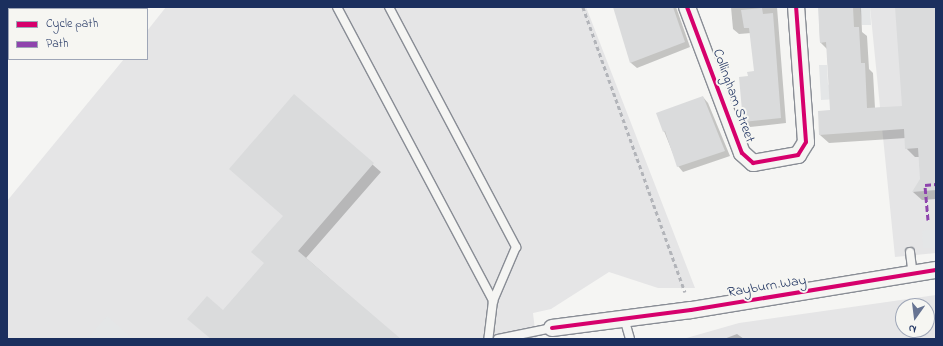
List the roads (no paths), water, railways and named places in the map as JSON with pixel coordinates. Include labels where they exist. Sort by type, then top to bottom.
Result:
[{"type":"street","name":"Collingham Street","points":[[687,7],[742,153],[754,162],[798,155],[806,142],[796,7]]},
{"type":"street","name":"Rayburn Way","points":[[552,328],[692,310],[936,270]]},
{"type":"lane","points":[[337,7],[476,273],[493,300]]},
{"type":"lane","points":[[389,7],[516,247],[493,300],[488,339]]},
{"type":"lane","points":[[910,252],[912,275]]},
{"type":"lane","points":[[624,318],[630,339]]},
{"type":"lane","points":[[498,339],[552,328]]}]
